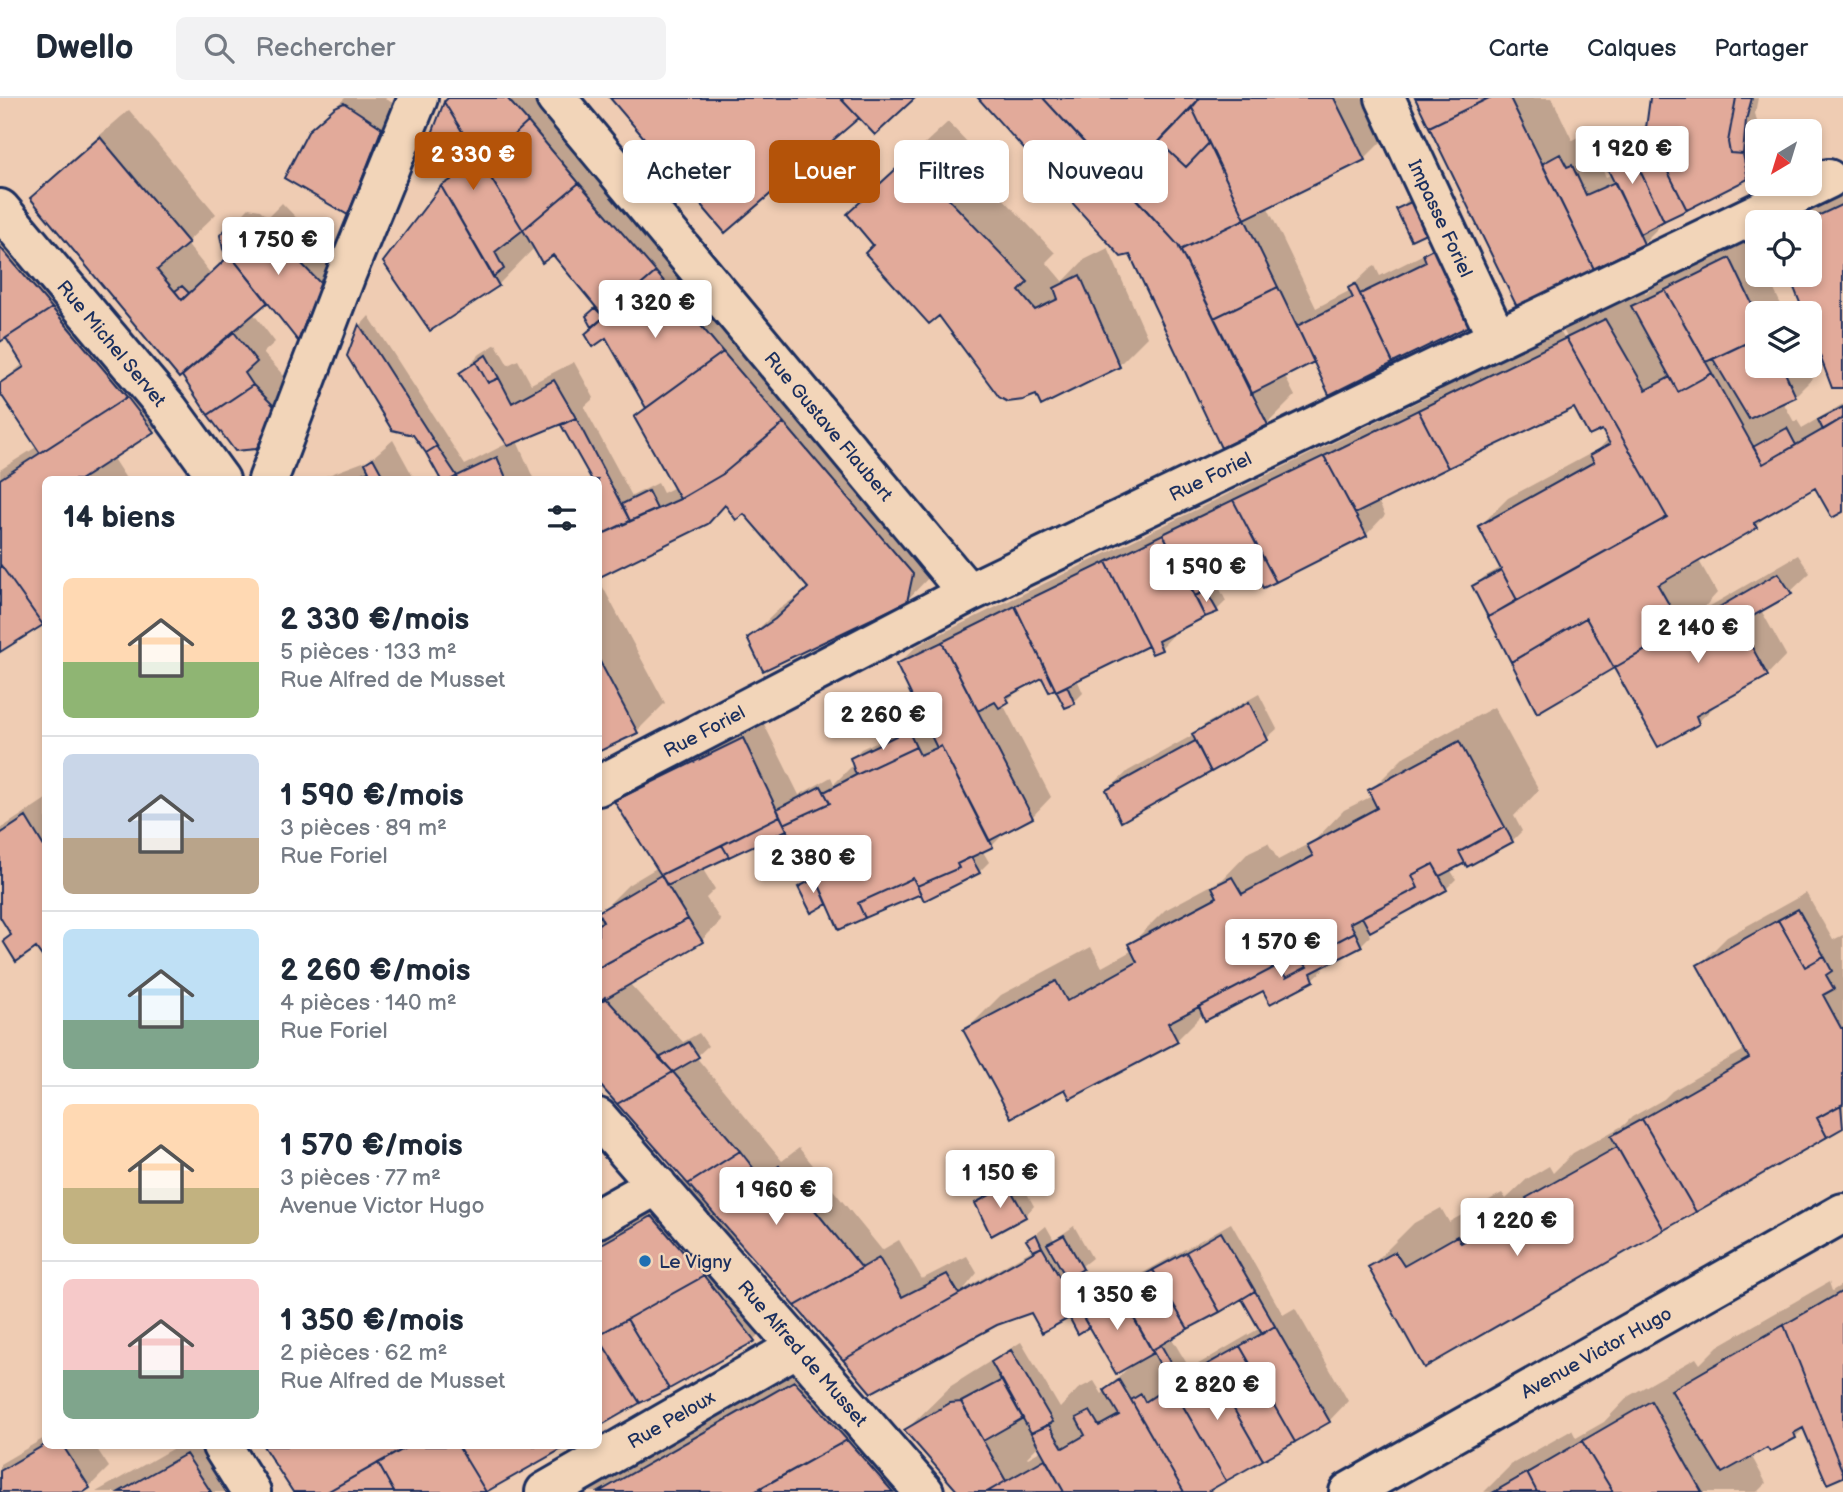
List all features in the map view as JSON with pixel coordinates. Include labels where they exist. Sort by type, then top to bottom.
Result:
[{"type":"street","points":[[270,476],[347,272],[418,98]]},
{"type":"street","name":"Rue Gustave Flaubert","points":[[556,98],[968,593]]},
{"type":"street","name":"Impasse Foriel","points":[[1385,98],[1497,338]]},
{"type":"street","name":"Rue Foriel","points":[[602,784],[968,593],[1828,179]]},
{"type":"street","name":"Rue Michel Servet","points":[[0,209],[169,410],[217,476]]},
{"type":"street","name":"Rue Alfred de Musset","points":[[602,1123],[924,1492]]},
{"type":"street","points":[[602,1217],[657,1185]]},
{"type":"street","name":"Avenue Victor Hugo","points":[[1349,1492],[1843,1213]]},
{"type":"street","name":"Rue Peloux","points":[[545,1492],[797,1347]]},
{"type":"street","points":[[224,1449],[251,1492]]},
{"type":"building","points":[[448,98],[507,98],[528,122],[482,164],[444,102]]},
{"type":"building","points":[[610,98],[840,98],[859,118],[833,140],[769,140],[769,195],[725,233],[699,203],[755,203],[755,140],[646,140]]},
{"type":"building","points":[[843,98],[915,98],[875,135]]},
{"type":"building","points":[[978,98],[1043,98],[1082,140],[1023,140],[1023,148]]},
{"type":"building","points":[[1043,98],[1200,98],[1160,140],[1082,140]]},
{"type":"building","points":[[1200,98],[1334,98],[1365,160],[1245,219],[1192,108]]},
{"type":"building","points":[[1415,98],[1489,98],[1429,127]]},
{"type":"building","points":[[1489,98],[1510,98],[1594,269],[1517,307],[1429,127]]},
{"type":"building","points":[[1650,98],[1736,98],[1728,142],[1730,153],[1743,154],[1745,181],[1687,210],[1646,128]]},
{"type":"building","points":[[1736,98],[1752,98],[1745,119],[1743,154],[1730,153],[1728,142]]},
{"type":"building","points":[[444,102],[523,230],[495,252],[504,269],[493,277],[441,186],[451,180],[429,142]]},
{"type":"building","points":[[344,103],[382,128],[348,215],[284,178],[309,130],[335,107]]},
{"type":"building","points":[[1192,108],[1209,143],[1186,167],[1168,150],[1168,140],[1161,140]]},
{"type":"building","points":[[528,122],[579,183],[523,230],[482,164]]},
{"type":"building","points":[[1646,128],[1687,210],[1664,221],[1625,139]]},
{"type":"building","points":[[100,137],[189,243],[157,270],[182,300],[230,255],[268,302],[179,378],[30,198]]},
{"type":"building","points":[[1625,139],[1664,221],[1640,234],[1599,152]]},
{"type":"building","points":[[1209,143],[1245,219],[1180,250],[1140,203],[1168,203],[1168,150],[1186,167]]},
{"type":"building","points":[[1560,154],[1567,167],[1572,165],[1586,195],[1615,182],[1644,244],[1594,269],[1542,164]]},
{"type":"building","points":[[894,171],[894,203],[952,203],[1028,282],[1019,291],[1035,310],[1058,299],[1054,288],[1080,275],[1120,367],[1041,406],[1036,395],[1008,402],[999,397],[939,316],[929,324],[865,253],[873,245],[847,214],[859,203],[880,203],[880,184]]},
{"type":"building","points":[[579,183],[656,272],[604,317],[553,255],[542,263],[523,230]]},
{"type":"building","points":[[441,186],[499,286],[430,331],[383,262]]},
{"type":"building","points":[[1411,202],[1426,233],[1411,240],[1396,209]]},
{"type":"building","points":[[1072,203],[1139,203],[1178,245],[1268,425],[1221,448],[1130,255],[1121,257]]},
{"type":"building","points":[[1843,204],[1843,388],[1832,388],[1822,361],[1822,301],[1799,301],[1794,287],[1822,287],[1822,214]]},
{"type":"building","points":[[238,217],[250,218],[257,225],[228,257],[220,235]]},
{"type":"building","points":[[1245,219],[1278,287],[1214,318],[1180,250]]},
{"type":"building","points":[[261,221],[321,284],[298,341],[230,255]]},
{"type":"building","points":[[0,247],[52,308],[0,342]]},
{"type":"building","points":[[1433,249],[1471,325],[1393,363],[1360,294],[1426,262],[1423,254]]},
{"type":"building","points":[[1730,258],[1751,301],[1745,301],[1745,344],[1706,362],[1665,290]]},
{"type":"building","points":[[656,272],[723,352],[646,408],[606,338],[593,347],[585,334]]},
{"type":"building","points":[[1355,284],[1393,363],[1329,395],[1297,326],[1353,298],[1348,288]]},
{"type":"building","points":[[182,286],[189,293],[182,300],[175,291]]},
{"type":"building","points":[[1278,287],[1314,362],[1251,394],[1214,318]]},
{"type":"building","points":[[1665,290],[1712,373],[1678,392],[1631,306]]},
{"type":"building","points":[[52,308],[127,397],[40,453],[0,393],[0,383],[24,367],[6,338]]},
{"type":"building","points":[[595,308],[604,317],[592,327],[586,316]]},
{"type":"building","points":[[1605,319],[1646,390],[1670,377],[1678,392],[1712,373],[1763,464],[1843,418],[1843,512],[1832,518],[1815,488],[1754,523],[1757,528],[1658,585],[1683,629],[1614,668],[1586,618],[1511,662],[1488,617],[1667,517],[1566,338]]},
{"type":"building","points":[[359,324],[437,446],[426,453],[413,435],[392,430],[347,356]]},
{"type":"building","points":[[234,332],[257,362],[245,373],[253,385],[208,415],[182,376]]},
{"type":"building","points":[[1566,338],[1667,517],[1517,600],[1478,526],[1594,462],[1590,455],[1610,444],[1602,430],[1589,436],[1574,408],[1448,468],[1418,410]]},
{"type":"building","points":[[1745,344],[1745,378],[1787,378],[1796,397],[1749,419],[1713,359]]},
{"type":"building","points":[[723,352],[784,423],[723,474],[680,499],[634,417]]},
{"type":"building","points":[[486,355],[499,378],[488,383],[476,362]]},
{"type":"building","points":[[476,362],[488,383],[499,378],[512,403],[554,380],[576,418],[508,446],[459,373]]},
{"type":"building","points":[[253,385],[278,410],[256,449],[235,451],[208,415]]},
{"type":"building","points":[[127,397],[154,432],[86,476],[42,476],[42,624],[0,564],[0,479]]},
{"type":"building","points":[[1843,407],[1843,418],[1823,430],[1818,420]]},
{"type":"building","points":[[1418,410],[1448,468],[1355,514],[1324,456]]},
{"type":"building","points":[[576,418],[630,521],[602,534],[602,476],[590,476],[561,425]]},
{"type":"building","points":[[784,423],[913,574],[907,602],[763,671],[747,638],[775,619],[808,588],[744,514],[736,520],[725,505],[708,524],[602,576],[602,534],[680,499],[723,474]]},
{"type":"building","points":[[1787,428],[1796,445],[1763,464],[1753,447]]},
{"type":"building","points":[[437,446],[457,476],[439,476],[426,453]]},
{"type":"building","points":[[1324,456],[1367,536],[1276,582],[1233,500]]},
{"type":"building","points":[[497,457],[505,476],[457,476]]},
{"type":"building","points":[[373,458],[383,476],[356,476],[369,471],[365,463]]},
{"type":"building","points":[[648,491],[657,509],[630,521],[622,504]]},
{"type":"building","points":[[1233,500],[1276,582],[1263,588],[1252,567],[1195,596],[1163,534]]},
{"type":"building","points":[[1163,534],[1205,617],[1158,641],[1162,650],[1152,654],[1106,562]]},
{"type":"building","points":[[1106,562],[1148,646],[1056,691],[1015,606]]},
{"type":"building","points":[[0,564],[42,626],[0,652]]},
{"type":"building","points":[[1501,570],[1517,600],[1488,617],[1472,586]]},
{"type":"building","points":[[1778,573],[1792,594],[1739,624],[1768,676],[1696,716],[1699,724],[1658,747],[1614,668]]},
{"type":"building","points":[[1206,591],[1218,612],[1205,617],[1195,596]]},
{"type":"building","points":[[1015,606],[1055,689],[1049,692],[1042,678],[1006,697],[1009,702],[999,708],[995,702],[978,711],[942,642]]},
{"type":"building","points":[[1586,618],[1614,668],[1537,713],[1511,662]]},
{"type":"building","points":[[942,642],[1033,818],[989,841],[941,746],[937,748],[896,664]]},
{"type":"building","points":[[602,666],[638,733],[602,750]]},
{"type":"building","points":[[1067,686],[1075,704],[1065,708],[1056,691]]},
{"type":"building","points":[[1249,702],[1268,740],[1211,772],[1192,734]]},
{"type":"building","points":[[908,730],[916,747],[856,775],[850,758]]},
{"type":"building","points":[[743,738],[780,816],[661,875],[614,801]]},
{"type":"building","points":[[1195,741],[1211,772],[1121,822],[1106,790]]},
{"type":"building","points":[[1459,741],[1505,827],[1459,852],[1465,863],[1440,876],[1433,864],[1412,875],[1418,888],[1350,923],[1355,932],[1302,960],[1307,967],[1286,978],[1279,965],[1168,1023],[1178,1042],[1070,1099],[1065,1089],[1011,1118],[963,1030],[1056,981],[1067,1001],[1137,962],[1128,944],[1217,897],[1212,887],[1232,877],[1242,894],[1313,856],[1307,845],[1377,808],[1368,790]]},
{"type":"building","points":[[941,746],[993,847],[957,864],[959,868],[917,886],[913,878],[858,903],[865,918],[839,930],[816,878],[812,880],[784,824],[830,803],[824,792],[856,775],[916,747],[920,755]]},
{"type":"building","points":[[821,786],[830,803],[784,824],[777,809]]},
{"type":"building","points":[[780,816],[787,830],[729,857],[722,845]]},
{"type":"building","points":[[26,817],[42,843],[42,956],[36,948],[16,962],[3,941],[11,935],[0,917],[0,834]]},
{"type":"building","points":[[1505,827],[1513,842],[1467,867],[1459,852]]},
{"type":"building","points":[[722,845],[729,857],[667,886],[661,875]]},
{"type":"building","points":[[971,857],[980,873],[924,901],[917,886],[959,868],[957,864]]},
{"type":"building","points":[[1433,864],[1447,890],[1370,932],[1362,917],[1418,888],[1412,875]]},
{"type":"building","points":[[661,875],[688,919],[602,966],[602,910]]},
{"type":"building","points":[[816,878],[827,904],[811,913],[798,887]]},
{"type":"building","points":[[913,878],[921,894],[865,918],[858,903]]},
{"type":"building","points":[[1798,909],[1824,956],[1805,967],[1778,920]]},
{"type":"building","points":[[688,919],[703,942],[602,1001],[602,966]]},
{"type":"building","points":[[1778,920],[1805,967],[1824,956],[1832,971],[1826,975],[1834,989],[1823,995],[1843,1028],[1843,1104],[1817,1118],[1827,1137],[1696,1212],[1642,1119],[1749,1058],[1697,965]]},
{"type":"building","points":[[1355,932],[1362,947],[1311,973],[1314,981],[1270,1004],[1263,991],[1205,1021],[1199,1007],[1279,965],[1286,978],[1307,967],[1302,960]]},
{"type":"building","points":[[605,997],[673,1072],[617,1104],[602,1087],[602,1000]]},
{"type":"building","points":[[689,1042],[699,1057],[673,1072],[659,1058]]},
{"type":"building","points":[[673,1072],[740,1151],[688,1184],[617,1104]]},
{"type":"building","points":[[1841,1105],[1843,1128],[1827,1137],[1817,1118]]},
{"type":"building","points":[[1642,1119],[1696,1212],[1664,1230],[1611,1136]]},
{"type":"building","points":[[1617,1147],[1664,1230],[1424,1368],[1368,1267],[1395,1252],[1404,1266],[1457,1236],[1461,1243],[1484,1231],[1480,1223],[1504,1210],[1509,1217],[1531,1205],[1526,1198]]},
{"type":"building","points":[[740,1151],[762,1179],[779,1166],[862,1268],[795,1306],[688,1184]]},
{"type":"building","points":[[1008,1185],[1026,1217],[991,1236],[975,1203]]},
{"type":"building","name":"Le Vigny","points":[[652,1216],[704,1276],[602,1333],[602,1244]]},
{"type":"building","points":[[1221,1232],[1255,1291],[1220,1312],[1186,1252]]},
{"type":"building","points":[[1036,1234],[1042,1247],[1033,1251],[1026,1240]]},
{"type":"building","points":[[1064,1235],[1083,1269],[1067,1279],[1047,1244]]},
{"type":"building","points":[[1042,1247],[1080,1312],[1042,1333],[1031,1313],[997,1325],[871,1393],[843,1360]]},
{"type":"building","points":[[1186,1252],[1220,1312],[1188,1329],[1153,1270]]},
{"type":"building","points":[[879,1258],[902,1297],[947,1274],[959,1294],[843,1360],[795,1306]]},
{"type":"building","points":[[1153,1270],[1188,1329],[1152,1350],[1118,1290]]},
{"type":"building","points":[[704,1276],[755,1341],[669,1389],[627,1319]]},
{"type":"building","points":[[1118,1290],[1153,1353],[1116,1374],[1080,1312]]},
{"type":"building","points":[[1255,1291],[1275,1326],[1262,1334],[1242,1299]]},
{"type":"building","points":[[1843,1291],[1843,1473],[1784,1325]]},
{"type":"building","points":[[1080,1312],[1089,1327],[1078,1334],[1069,1317]]},
{"type":"building","points":[[627,1319],[669,1389],[640,1403],[602,1343],[602,1333]]},
{"type":"building","points":[[1784,1325],[1843,1473],[1843,1477],[1827,1484],[1803,1428],[1794,1433],[1796,1438],[1770,1452],[1767,1448],[1722,1473],[1671,1390]]},
{"type":"building","points":[[1275,1326],[1330,1422],[1295,1442],[1240,1346]]},
{"type":"building","points":[[602,1343],[640,1403],[602,1425]]},
{"type":"building","points":[[1161,1345],[1181,1380],[1171,1385],[1152,1350]]},
{"type":"building","points":[[1240,1346],[1295,1442],[1263,1460],[1208,1364]]},
{"type":"building","points":[[1011,1350],[1053,1422],[1031,1433],[991,1362]]},
{"type":"building","points":[[1208,1364],[1263,1460],[1226,1481],[1171,1385]]},
{"type":"building","points":[[1002,1380],[1023,1418],[983,1441],[961,1402]]},
{"type":"building","points":[[1119,1380],[1184,1492],[1064,1492],[1031,1433],[1049,1425],[1063,1448],[1085,1435],[1076,1418],[1090,1411],[1099,1426],[1119,1415],[1104,1390]]},
{"type":"building","points":[[794,1381],[847,1440],[754,1492],[599,1492]]},
{"type":"building","points":[[1171,1385],[1226,1481],[1207,1492],[1184,1492],[1131,1400],[1141,1394],[1145,1402]]},
{"type":"building","points":[[1651,1401],[1702,1492],[1613,1492],[1582,1441]]},
{"type":"building","points":[[961,1402],[1006,1481],[987,1492],[958,1492],[904,1430],[950,1403]]},
{"type":"building","points":[[847,1440],[893,1492],[763,1492],[760,1488]]},
{"type":"building","points":[[1582,1441],[1613,1492],[1537,1492],[1527,1473]]},
{"type":"building","points":[[42,1446],[42,1449],[65,1449],[90,1488],[84,1492],[0,1492],[0,1471]]},
{"type":"building","points":[[265,1449],[404,1449],[327,1492],[293,1492]]},
{"type":"building","points":[[404,1449],[460,1449],[486,1492],[394,1492],[378,1463]]},
{"type":"building","points":[[460,1449],[562,1449],[486,1492]]},
{"type":"building","points":[[186,1454],[211,1492],[119,1492]]},
{"type":"building","points":[[1045,1459],[1064,1492],[987,1492],[1006,1481]]},
{"type":"building","points":[[378,1463],[394,1492],[327,1492]]},
{"type":"building","points":[[1527,1473],[1537,1492],[1494,1492]]},
{"type":"place","name":"Le Vigny","points":[[645,1261]]}]
